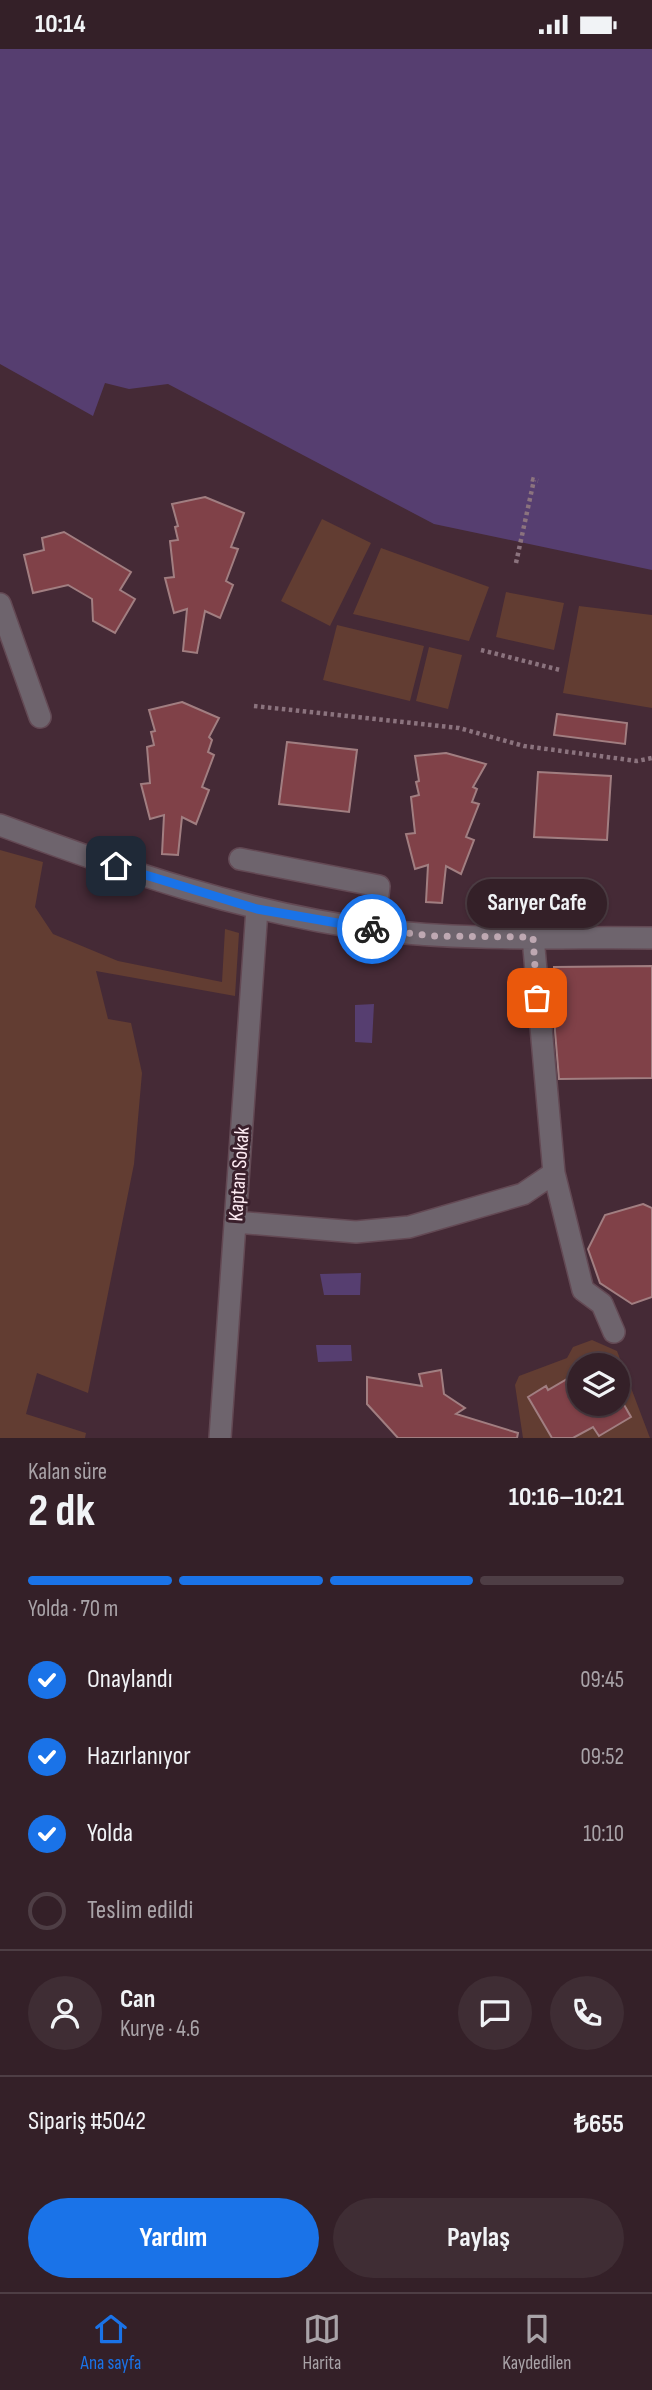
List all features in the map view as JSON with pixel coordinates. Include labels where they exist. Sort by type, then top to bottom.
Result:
[{"type":"street","points":[[0,604],[40,717]]},
{"type":"street","points":[[0,825],[93,859],[257,909],[374,930],[433,936],[652,938]]},
{"type":"street","points":[[240,859],[379,886],[374,930]]},
{"type":"street","name":"Kaptan Sokak","points":[[220,1438],[257,909]]},
{"type":"street","points":[[533,937],[554,1173],[583,1290],[602,1304],[614,1332]]},
{"type":"street","points":[[235,1222],[356,1232],[410,1227],[523,1194],[554,1173]]},
{"type":"path","points":[[516,563],[534,480]]},
{"type":"path","points":[[481,650],[560,670]]},
{"type":"path","points":[[254,706],[459,728],[524,746],[637,761],[652,758]]},
{"type":"shaded area","points":[[0,49],[652,49],[652,570],[434,524],[168,384],[129,389],[105,383],[93,416],[0,364]]},
{"type":"shaded area","points":[[322,519],[371,543],[330,626],[281,601]]},
{"type":"shaded area","points":[[381,548],[489,587],[469,641],[353,614]]},
{"type":"shaded area","points":[[506,592],[564,603],[554,650],[496,637]]},
{"type":"shaded area","points":[[579,606],[652,615],[652,708],[563,693]]},
{"type":"shaded area","points":[[337,625],[424,646],[410,701],[323,680]]},
{"type":"shaded area","points":[[429,647],[462,655],[448,709],[416,701]]},
{"type":"shaded area","points":[[0,850],[43,862],[35,907],[53,934],[118,961],[222,982],[225,929],[239,933],[235,996],[96,971],[108,1019],[131,1023],[142,1073],[134,1164],[88,1393],[37,1373],[26,1414],[86,1433],[85,1438],[0,1438]]},
{"type":"shaded area","points":[[374,1004],[372,1043],[355,1042],[355,1005]]},
{"type":"shaded area","points":[[361,1273],[360,1295],[324,1295],[320,1274]]},
{"type":"shaded area","points":[[592,1340],[618,1353],[570,1353],[573,1347]]},
{"type":"shaded area","points":[[316,1345],[351,1345],[352,1361],[318,1362]]},
{"type":"shaded area","points":[[567,1358],[567,1416],[630,1416],[630,1385],[650,1438],[523,1438],[515,1385],[519,1376]]},
{"type":"building","points":[[205,497],[244,513],[231,547],[238,549],[226,581],[233,585],[220,618],[205,611],[197,653],[183,651],[187,609],[174,613],[165,578],[174,577],[170,541],[178,540],[175,527],[178,526],[172,504]]},
{"type":"building","points":[[64,532],[131,572],[120,590],[135,599],[115,633],[93,621],[92,599],[68,585],[33,593],[24,555],[44,550],[42,538]]},
{"type":"building","points":[[182,702],[219,718],[209,737],[212,740],[208,752],[214,755],[202,787],[209,790],[196,824],[182,817],[178,855],[162,854],[164,815],[150,819],[141,784],[150,783],[147,747],[154,745],[151,732],[155,731],[149,710]]},
{"type":"building","points":[[557,714],[627,723],[625,744],[554,735]]},
{"type":"building","points":[[287,742],[357,750],[349,812],[279,804]]},
{"type":"building","points":[[446,753],[486,764],[473,787],[477,789],[472,802],[479,804],[466,837],[474,840],[461,874],[446,866],[442,903],[426,902],[428,865],[415,869],[406,834],[415,833],[411,797],[419,795],[416,782],[419,781],[415,756]]},
{"type":"building","points":[[538,772],[611,776],[607,840],[534,837]]},
{"type":"building","points":[[652,966],[652,1078],[559,1079],[554,967]]},
{"type":"building","points":[[643,1204],[652,1208],[652,1297],[632,1304],[600,1283],[588,1249],[605,1215]]},
{"type":"building","points":[[441,1370],[444,1394],[465,1408],[456,1414],[518,1433],[517,1438],[398,1438],[367,1404],[367,1377],[422,1386],[419,1374]]},
{"type":"building","points":[[567,1379],[567,1416],[631,1417],[599,1436],[593,1427],[573,1438],[552,1438],[528,1397],[546,1386],[548,1390]]},
{"type":"way so far","points":[[372,929],[433,936],[533,937],[537,998]]},
{"type":"place","name":"Sarıyer Cafe","points":[[537,998]]},
{"type":"route","points":[[116,866],[257,909],[372,929]]}]
